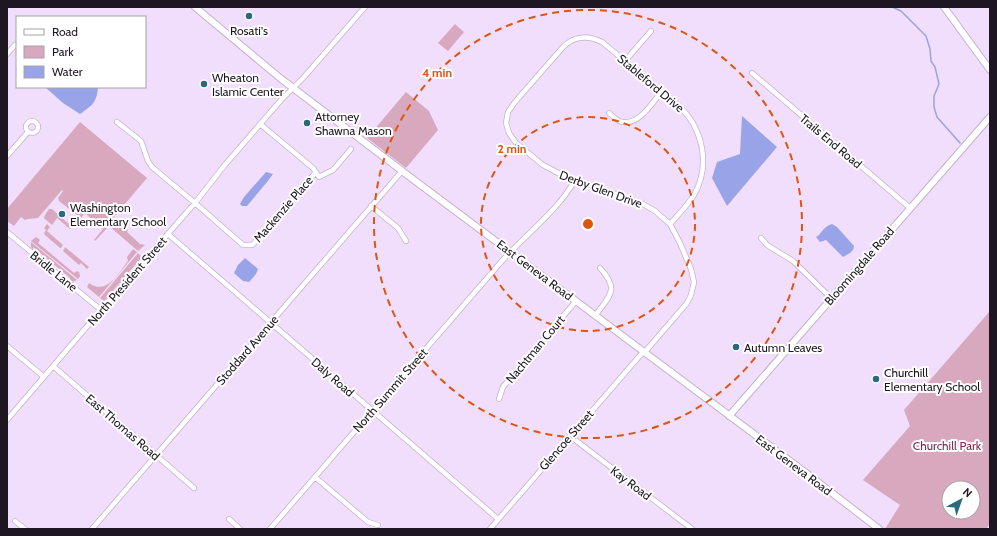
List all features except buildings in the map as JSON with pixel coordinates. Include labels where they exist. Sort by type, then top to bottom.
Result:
[{"type":"main road","name":"East Geneva Road","points":[[195,7],[294,87],[402,171],[729,416],[875,528]]},
{"type":"main road","points":[[944,7],[990,70]]},
{"type":"main road","name":"Bloomingdale Road","points":[[729,416],[990,117]]},
{"type":"street","name":"North President Street","points":[[7,420],[195,203],[260,124],[365,7]]},
{"type":"street","points":[[625,61],[651,31]]},
{"type":"street","name":"Stableford Drive","points":[[506,126],[508,112],[512,105],[563,47],[568,43],[582,37],[595,39],[602,42],[682,109],[691,120],[698,133],[704,154],[702,175],[696,191],[689,202],[670,224]]},
{"type":"street","points":[[7,54],[15,45]]},
{"type":"street","name":"Trails End Road","points":[[752,73],[910,208]]},
{"type":"street","points":[[609,113],[620,121],[634,120],[641,116],[662,91]]},
{"type":"street","name":"Mackenzie Place","points":[[117,122],[141,141],[152,168],[243,245],[252,245],[316,172]]},
{"type":"street","points":[[260,124],[312,168],[319,177],[333,170],[351,149]]},
{"type":"street","name":"Derby Glen Drive","points":[[506,126],[516,143],[554,172],[643,204],[655,211],[670,224],[691,269],[694,282]]},
{"type":"street","points":[[7,156],[28,132]]},
{"type":"street","name":"Stoddard Avenue","points":[[92,529],[402,171]]},
{"type":"street","name":"North Summit Street","points":[[270,529],[510,252],[549,216],[564,198],[575,180]]},
{"type":"street","points":[[371,206],[398,228],[406,241]]},
{"type":"street","name":"Bridle Lane","points":[[7,232],[101,310]]},
{"type":"street","name":"Daly Road","points":[[168,234],[498,519]]},
{"type":"street","points":[[761,238],[768,245],[793,261],[831,298]]},
{"type":"street","points":[[595,316],[610,296],[612,287],[608,278],[600,268]]},
{"type":"street","name":"Glencoe Street","points":[[490,529],[687,303],[691,295],[694,282]]},
{"type":"street","name":"Nachtman Court","points":[[499,399],[503,387],[576,301]]},
{"type":"street","points":[[7,346],[44,377]]},
{"type":"street","name":"East Thomas Road","points":[[53,366],[155,456],[194,488]]},
{"type":"street","name":"Kay Road","points":[[570,436],[692,529]]},
{"type":"street","points":[[315,477],[368,522],[378,525]]},
{"type":"street","points":[[229,519],[240,529]]},
{"type":"street","points":[[15,521],[25,529]]},
{"type":"green space","points":[[455,24],[464,32],[448,51],[438,43]]},
{"type":"green space","points":[[406,92],[429,111],[438,130],[406,168],[367,138]]},
{"type":"green space","points":[[80,122],[147,178],[113,218],[128,230],[127,232],[140,244],[145,245],[138,251],[109,226],[95,241],[94,240],[103,229],[85,213],[81,218],[59,201],[58,198],[63,191],[62,190],[38,218],[25,220],[21,217],[14,226],[7,221],[7,209]]},
{"type":"green space","points":[[49,209],[52,209],[72,227],[70,229],[57,218],[52,225],[44,218]]},
{"type":"green space","points":[[47,224],[50,227],[47,231],[63,245],[61,248],[45,235],[44,233],[46,230],[44,228]]},
{"type":"green space","points":[[36,237],[40,240],[38,243],[74,273],[77,271],[79,272],[80,276],[78,279],[31,241]]},
{"type":"green space","points":[[31,242],[77,280],[72,282],[69,277],[33,247],[33,250],[31,247]]},
{"type":"green space","points":[[65,247],[89,267],[87,269],[81,263],[79,265],[63,251]]},
{"type":"green space","points":[[133,249],[137,252],[117,276],[128,261],[127,257]]},
{"type":"green space","points":[[138,253],[142,257],[104,301],[100,298]]},
{"type":"green space","points":[[115,278],[99,297],[87,287],[89,283],[101,287],[107,285]]},
{"type":"green space","name":"Churchill Park","points":[[990,311],[990,524],[986,529],[885,529],[900,505],[863,480],[910,426],[904,410]]},
{"type":"water","points":[[46,88],[98,88],[94,103],[80,114],[63,103]]},
{"type":"water","points":[[742,116],[777,147],[727,206],[712,178],[717,162],[740,154]]},
{"type":"water","points":[[266,172],[273,174],[247,206],[242,206],[240,204],[244,197]]},
{"type":"water","points":[[832,224],[837,227],[854,246],[849,254],[843,257],[826,240],[820,242],[816,237],[826,227]]},
{"type":"water","points":[[245,258],[258,269],[256,274],[249,282],[243,281],[234,273],[238,265]]},
{"type":"waterway","points":[[892,7],[901,11],[926,36],[930,49],[931,61],[935,67],[939,84],[934,96],[934,107],[937,117],[960,143]]},
{"type":"place","name":"Rosati's","points":[[249,16]]},
{"type":"place","name":"Wheaton Islamic Center","points":[[204,84]]},
{"type":"place","name":"Attorney Shawna Mason","points":[[307,123]]},
{"type":"place","name":"Washington Elementary School","points":[[62,214]]},
{"type":"place","name":"Autumn Leaves","points":[[736,347]]},
{"type":"place","name":"Churchill Elementary School","points":[[876,379]]}]
